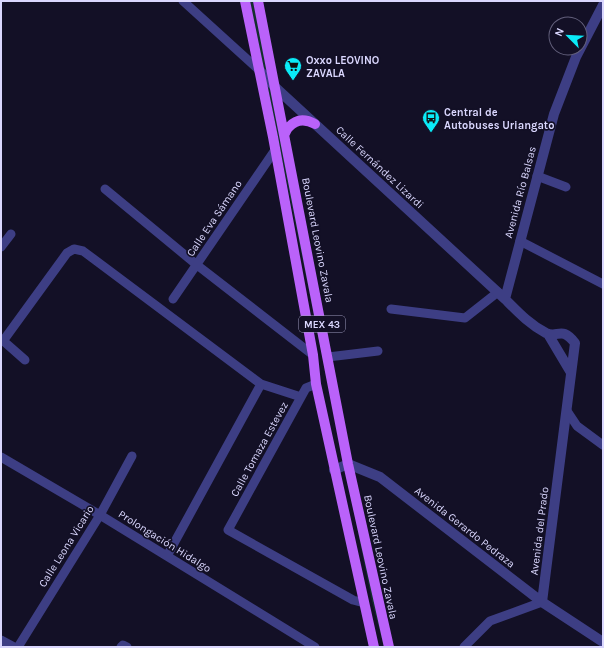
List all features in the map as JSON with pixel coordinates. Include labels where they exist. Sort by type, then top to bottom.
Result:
[{"type":"main road","name":"MEX 43","points":[[245,1],[273,137],[316,384],[374,647]]},
{"type":"main road","name":"Boulevard Leovino Zavala","points":[[258,1],[348,464],[389,647]]},
{"type":"main road","points":[[273,137],[285,134],[288,127],[299,120],[307,120],[315,124]]},
{"type":"main road","points":[[360,586],[374,584]]},
{"type":"street","name":"Calle Fernández Lizardi","points":[[183,1],[502,296],[530,324],[548,334],[560,332],[568,334]]},
{"type":"street","name":"Avenida Río Balsas","points":[[502,296],[520,241],[554,114],[576,57],[603,5]]},
{"type":"street","name":"Calle Eva Sámano","points":[[173,299],[275,150]]},
{"type":"street","points":[[537,176],[566,187]]},
{"type":"street","points":[[105,189],[197,265],[312,355]]},
{"type":"street","points":[[1,248],[10,234]]},
{"type":"street","points":[[520,241],[603,284]]},
{"type":"street","points":[[25,360],[2,340],[67,253],[74,249],[83,251],[261,384],[301,397]]},
{"type":"street","points":[[391,309],[465,318],[502,296]]},
{"type":"street","points":[[548,334],[570,371]]},
{"type":"street","name":"Avenida del Prado","points":[[542,602],[567,411],[570,371],[575,344],[568,334]]},
{"type":"street","points":[[328,357],[378,351]]},
{"type":"street","points":[[167,556],[261,384]]},
{"type":"street","name":"Calle Tomaza Estevez","points":[[316,384],[306,388],[228,530],[354,600],[364,603]]},
{"type":"street","points":[[567,411],[577,426],[603,444]]},
{"type":"street","name":"Calle Leona Vicario","points":[[18,647],[100,515],[132,456]]},
{"type":"street","name":"Prolongación Hidalgo","points":[[1,457],[100,515],[315,647]]},
{"type":"street","points":[[334,470],[348,464]]},
{"type":"street","name":"Avenida Gerardo Pedraza","points":[[348,464],[380,477],[542,602],[603,642]]},
{"type":"street","points":[[464,647],[490,621],[542,602]]},
{"type":"street","points":[[1,640],[14,647]]},
{"type":"green space","points":[[250,1],[253,1],[387,647],[384,647],[372,601]]},
{"type":"place","name":"Oxxo LEOVINO ZAVALA","points":[[293,81]]},
{"type":"place","name":"Central de Autobuses Uriangato","points":[[431,133]]}]
